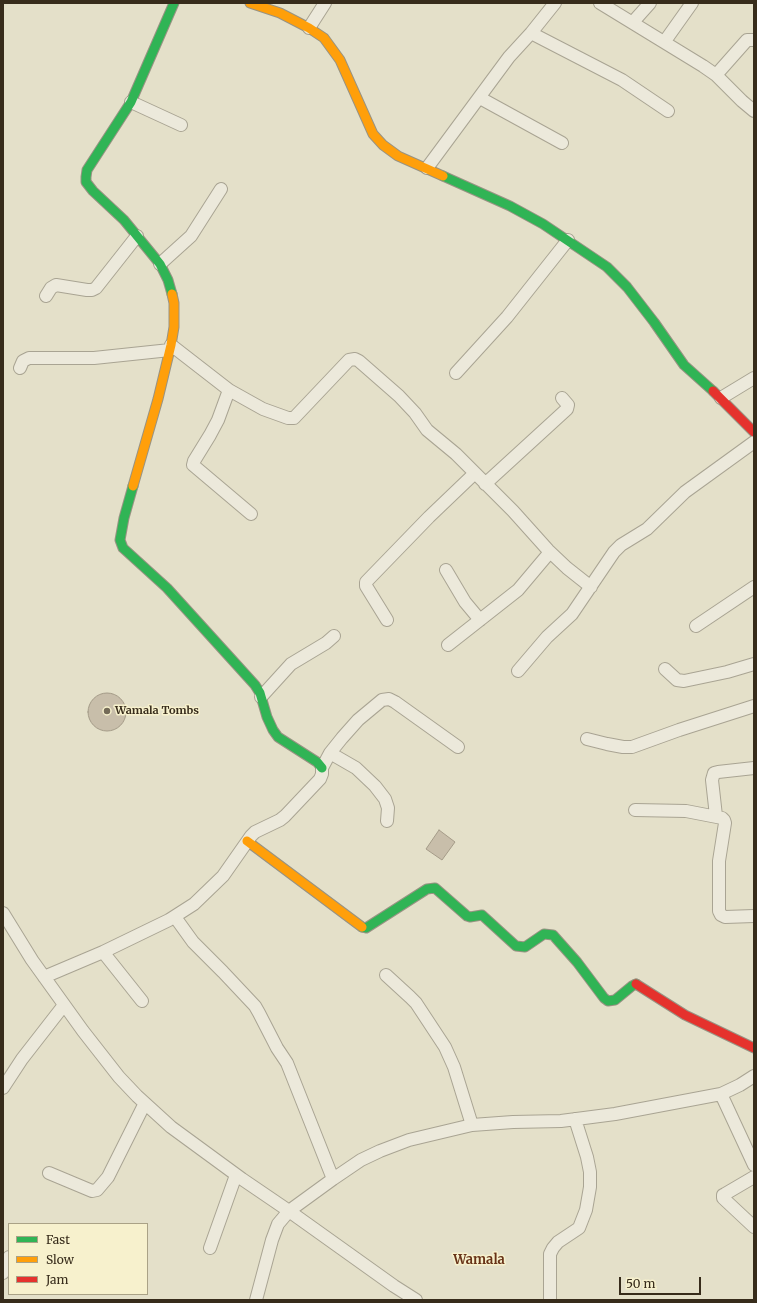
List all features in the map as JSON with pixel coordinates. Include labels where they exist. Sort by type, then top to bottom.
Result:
[{"type":"street","points":[[174,3],[131,102],[87,170],[86,182],[92,191],[124,220],[160,264],[168,280],[174,303],[174,327],[171,348],[124,518],[120,540],[121,545],[167,588],[255,686],[261,697],[267,717],[273,730],[278,736],[317,762],[322,768]]},
{"type":"street","points":[[250,3],[280,13],[309,28],[324,38],[340,60],[373,134],[383,145],[398,156],[510,206],[543,224],[607,267],[627,287],[684,365],[722,398],[754,432]]},
{"type":"street","points":[[309,28],[325,3]]},
{"type":"street","points":[[427,168],[509,57],[555,3]]},
{"type":"street","points":[[600,3],[664,41],[716,75],[754,111]]},
{"type":"street","points":[[633,22],[650,3]]},
{"type":"street","points":[[664,41],[692,3]]},
{"type":"street","points":[[531,33],[622,80],[668,111]]},
{"type":"street","points":[[716,75],[747,40],[754,40]]},
{"type":"street","points":[[480,98],[562,143]]},
{"type":"street","points":[[131,102],[181,125]]},
{"type":"street","points":[[160,264],[191,236],[221,189]]},
{"type":"street","points":[[46,296],[51,288],[56,285],[87,290],[96,288],[137,236]]},
{"type":"street","points":[[456,373],[507,317],[568,240]]},
{"type":"street","points":[[20,368],[23,361],[29,358],[94,358],[171,348],[229,390],[263,409],[288,418],[294,418],[346,362],[351,359],[355,359],[380,378],[399,396],[415,413],[427,430],[456,454],[513,511],[550,552],[591,587]]},
{"type":"street","points":[[722,398],[754,378]]},
{"type":"street","points":[[229,390],[218,420],[193,465],[251,514]]},
{"type":"street","points":[[485,484],[567,409],[568,405],[562,398]]},
{"type":"street","points":[[518,671],[547,638],[572,614],[614,552],[621,545],[647,529],[685,492],[754,442]]},
{"type":"street","points":[[387,620],[366,584],[430,517],[475,473]]},
{"type":"street","points":[[448,645],[518,590],[550,552]]},
{"type":"street","points":[[446,570],[465,602],[480,620]]},
{"type":"street","points":[[696,626],[754,587]]},
{"type":"street","points":[[261,697],[291,664],[334,636]]},
{"type":"street","points":[[665,669],[677,680],[684,681],[727,672],[754,664]]},
{"type":"street","points":[[44,977],[103,952],[175,917],[194,904],[223,876],[255,832],[280,820],[320,779],[322,768],[330,753],[358,720],[382,700],[389,699],[415,715],[458,747]]},
{"type":"street","points":[[587,738],[606,744],[632,747],[754,706]]},
{"type":"street","points":[[330,753],[356,768],[375,786],[385,799],[388,808],[387,822]]},
{"type":"street","points":[[716,816],[712,780],[714,773],[754,768]]},
{"type":"street","points":[[635,810],[686,811],[722,818],[725,823],[719,861],[719,912],[725,917],[754,916]]},
{"type":"street","points":[[247,841],[363,928],[366,928],[427,889],[435,888],[467,916],[482,915],[516,946],[525,947],[544,934],[553,935],[608,1001],[615,1000],[636,984],[685,1015],[754,1048]]},
{"type":"street","points":[[3,914],[64,1005],[119,1078],[145,1103],[171,1127],[236,1175],[416,1300]]},
{"type":"street","points":[[175,917],[193,942],[223,972],[259,1012],[277,1048],[287,1063],[333,1179]]},
{"type":"street","points":[[103,952],[142,1001]]},
{"type":"street","points":[[386,976],[416,1003],[446,1046],[472,1125]]},
{"type":"street","points":[[3,1088],[22,1060],[64,1005]]},
{"type":"street","points":[[256,1300],[272,1240],[278,1224],[289,1211],[333,1179],[362,1160],[380,1151],[409,1140],[472,1125],[500,1122],[561,1121],[615,1114],[721,1094],[754,1076]]},
{"type":"street","points":[[721,1094],[754,1165]]},
{"type":"street","points":[[49,1173],[92,1191],[97,1190],[108,1177],[145,1103]]},
{"type":"street","points":[[550,1300],[550,1254],[558,1242],[579,1228],[586,1210],[589,1194],[590,1172],[575,1119]]},
{"type":"street","points":[[210,1248],[236,1175]]},
{"type":"street","points":[[754,1177],[723,1195],[722,1198],[754,1227]]},
{"type":"street","points":[[3,1273],[8,1260]]},
{"type":"building","points":[[107,693],[117,696],[123,702],[126,712],[123,722],[117,728],[107,731],[97,728],[91,722],[88,712],[91,702],[97,696]]},
{"type":"building","points":[[439,830],[455,842],[442,860],[426,849]]},
{"type":"traffic: fast","points":[[172,294],[168,280],[160,264],[124,220],[93,191],[86,182],[86,177],[87,170],[131,102],[174,3]]},
{"type":"traffic: fast","points":[[443,176],[510,206],[543,224],[607,267],[627,287],[684,365],[713,391]]},
{"type":"traffic: fast","points":[[133,486],[124,518],[120,540],[123,548],[167,588],[255,685],[260,693],[267,717],[278,737],[317,762],[322,768]]},
{"type":"traffic: fast","points":[[362,927],[366,928],[427,889],[435,888],[467,916],[482,915],[516,946],[525,947],[544,934],[553,935],[608,1001],[615,1000],[636,984]]},
{"type":"traffic: slow","points":[[250,3],[280,13],[309,28],[324,38],[340,60],[373,134],[383,145],[398,156],[443,176]]},
{"type":"traffic: slow","points":[[133,486],[158,399],[171,345],[174,327],[174,303],[172,294]]},
{"type":"traffic: slow","points":[[247,841],[362,927]]},
{"type":"traffic: jam","points":[[713,391],[754,432]]},
{"type":"traffic: jam","points":[[636,984],[685,1015],[754,1048]]},
{"type":"place","name":"Wamala Tombs","points":[[107,711]]},
{"type":"district","name":"Wamala","points":[[479,1260]]}]
